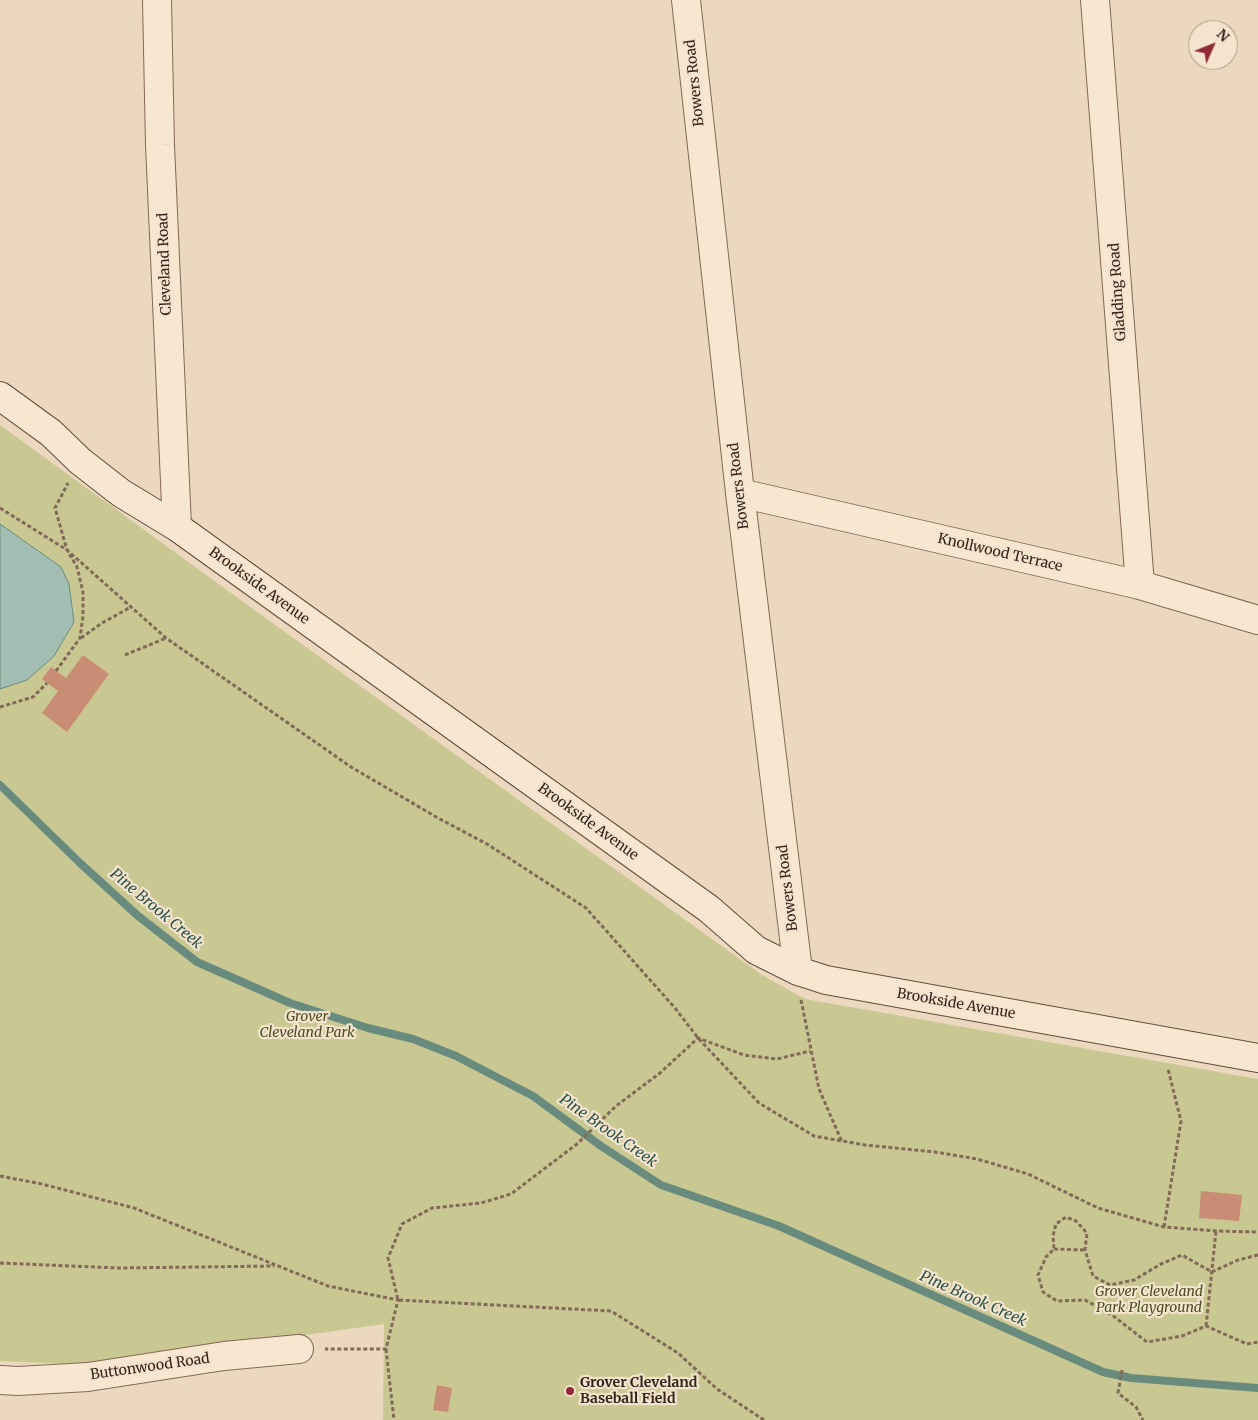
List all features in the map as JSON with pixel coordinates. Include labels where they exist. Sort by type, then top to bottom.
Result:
[{"type":"street","name":"Cleveland Road","points":[[157,0],[160,145],[177,527]]},
{"type":"street","name":"Bowers Road","points":[[686,0],[740,492],[798,971]]},
{"type":"street","name":"Gladding Road","points":[[1095,0],[1140,585]]},
{"type":"street","name":"Brookside Avenue","points":[[0,396],[51,433],[80,461],[121,492],[177,527],[709,909],[756,950],[798,971],[826,980],[1258,1058]]},
{"type":"street","name":"Knollwood Terrace","points":[[740,492],[1140,585],[1258,620]]},
{"type":"street","name":"Buttonwood Road","points":[[0,1380],[18,1381],[88,1377],[224,1356],[299,1349]]},
{"type":"path","points":[[80,461],[54,508],[67,550],[76,567],[83,592],[83,616],[80,638]]},
{"type":"path","points":[[0,508],[67,550],[166,638],[351,767],[438,818],[487,844],[586,908],[675,1008],[698,1038],[759,1103],[814,1136],[842,1142],[934,1152],[977,1159],[1028,1174],[1098,1208],[1164,1227],[1216,1232],[1258,1232]]},
{"type":"path","points":[[56,671],[80,638],[131,607]]},
{"type":"path","points":[[125,655],[166,638]]},
{"type":"path","points":[[0,707],[33,697],[47,683]]},
{"type":"path","points":[[801,999],[819,1089],[842,1142]]},
{"type":"path","points":[[698,1038],[744,1055],[776,1058],[810,1051]]},
{"type":"path","points":[[394,1420],[386,1349],[398,1300],[388,1258],[402,1224],[432,1208],[481,1203],[511,1194],[577,1144],[605,1115],[660,1073],[698,1038]]},
{"type":"path","points":[[1164,1227],[1181,1121],[1169,1074]]},
{"type":"path","points":[[0,1176],[42,1184],[134,1208],[328,1286],[398,1300],[611,1311],[678,1353],[717,1389],[764,1420]]},
{"type":"path","points":[[1212,1272],[1182,1255],[1161,1264],[1134,1280],[1110,1286],[1093,1276],[1085,1250],[1087,1233],[1076,1221],[1066,1217],[1056,1224],[1053,1236],[1054,1249],[1046,1258],[1038,1275],[1043,1292],[1057,1302],[1086,1300],[1112,1314],[1147,1342],[1182,1336],[1206,1326],[1247,1344],[1258,1342]]},
{"type":"path","points":[[1206,1326],[1216,1232]]},
{"type":"path","points":[[1054,1249],[1085,1250]]},
{"type":"path","points":[[1212,1272],[1238,1260],[1258,1254]]},
{"type":"path","points":[[0,1263],[118,1268],[277,1266]]},
{"type":"path","points":[[299,1349],[386,1349]]},
{"type":"path","points":[[1122,1370],[1118,1393],[1136,1407],[1144,1420]]},
{"type":"green space","name":"Grover Cleveland Park","points":[[0,425],[762,975],[805,999],[1258,1079],[1258,1420],[383,1420],[384,1324],[92,1365],[0,1361]]},
{"type":"shaded area","points":[[0,524],[61,567],[69,584],[74,622],[54,656],[27,680],[0,689]]},
{"type":"building","points":[[83,655],[109,674],[67,732],[42,713],[58,691],[42,679],[51,667],[66,678]]},
{"type":"building","points":[[1201,1191],[1242,1195],[1239,1221],[1199,1218]]},
{"type":"building","points":[[437,1385],[452,1388],[448,1412],[433,1410]]},
{"type":"waterway","name":"Pine Brook Creek","points":[[0,785],[80,863],[137,915],[197,962],[290,1003],[368,1028],[413,1039],[456,1056],[533,1096],[601,1146],[661,1185],[779,1226],[1103,1372],[1131,1378],[1258,1388]]},
{"type":"place","name":"Grover Cleveland Baseball Field","points":[[570,1391]]},
{"type":"park label","name":"Grover Cleveland Park Playground","points":[[1149,1300]]}]
